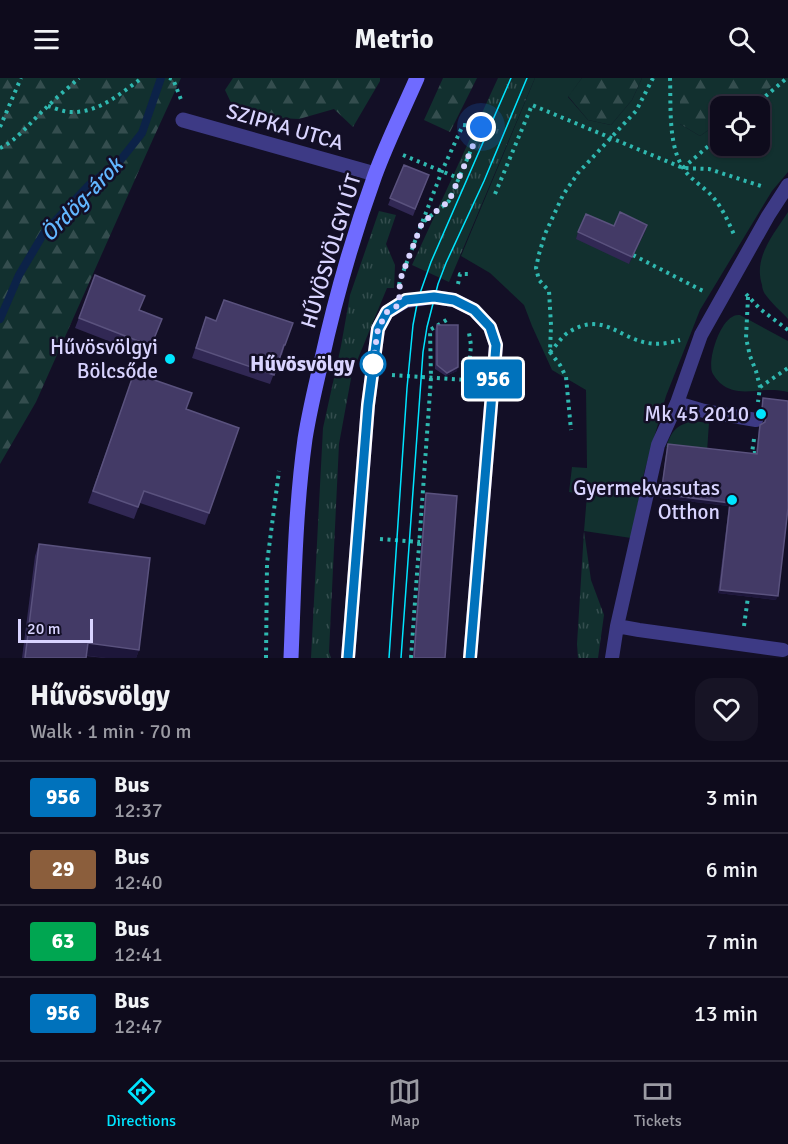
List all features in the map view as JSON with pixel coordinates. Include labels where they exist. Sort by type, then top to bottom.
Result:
[{"type":"main road","name":"HŰVÖSVÖLGYI ÚT","points":[[291,658],[300,482],[313,396],[333,310],[375,174],[417,78]]},
{"type":"street","name":"SZIPKA UTCA","points":[[183,120],[375,174]]},
{"type":"lane","points":[[612,658],[617,626],[658,445],[701,335],[734,274],[788,185]]},
{"type":"lane","points":[[348,658],[368,405],[378,329],[387,312],[406,300],[434,297],[454,300],[474,310],[490,327],[496,345],[470,658]]},
{"type":"lane","points":[[676,403],[755,426]]},
{"type":"lane","points":[[617,626],[783,650]]},
{"type":"path","points":[[0,127],[21,78]]},
{"type":"path","points":[[0,148],[80,78]]},
{"type":"path","points":[[47,106],[68,112],[87,111],[109,102],[142,78]]},
{"type":"path","points":[[571,430],[566,377],[550,352],[549,291],[539,280],[536,268],[539,254],[545,234],[563,195],[578,173],[636,111],[653,78]]},
{"type":"path","points":[[670,78],[674,144],[682,168]]},
{"type":"path","points":[[766,96],[787,78]]},
{"type":"path","points":[[495,194],[532,105],[682,168],[712,196],[727,219],[736,240]]},
{"type":"path","points":[[399,305],[400,280],[442,171],[462,125],[481,127],[449,201],[422,223]]},
{"type":"path","points":[[682,168],[710,144]]},
{"type":"path","points":[[401,154],[458,178]]},
{"type":"path","points":[[682,168],[709,169],[759,185]]},
{"type":"path","points":[[633,255],[720,300]]},
{"type":"path","points":[[452,316],[460,274],[470,274]]},
{"type":"path","points":[[734,274],[740,287],[760,309],[788,330]]},
{"type":"path","points":[[748,296],[746,338],[760,389],[788,368]]},
{"type":"path","points":[[392,375],[468,380],[471,345],[469,332],[465,324],[452,316]]},
{"type":"path","points":[[411,658],[431,378],[430,330],[452,316]]},
{"type":"path","points":[[550,352],[568,332],[589,324],[602,325],[648,344],[665,344],[701,335]]},
{"type":"path","points":[[755,426],[752,453],[756,453]]},
{"type":"path","points":[[380,539],[420,542]]},
{"type":"path","points":[[742,644],[748,597]]},
{"type":"green space","points":[[0,78],[181,78],[36,402],[0,464]]},
{"type":"green space","points":[[233,78],[380,78],[380,81],[353,127],[334,109],[299,119],[256,117],[234,109],[225,90]]},
{"type":"green space","points":[[443,78],[477,78],[450,132],[424,120]]},
{"type":"green space","points":[[498,78],[535,78],[449,282],[412,265]]},
{"type":"green space","points":[[535,78],[582,78],[568,97],[588,120],[611,125],[632,100],[642,78],[680,78],[680,124],[700,136],[710,129],[710,156],[770,156],[770,96],[758,96],[788,78],[788,172],[772,191],[700,310],[666,396],[644,473],[631,538],[584,531],[587,495],[569,492],[572,467],[587,468],[586,390],[552,370],[524,305],[490,273],[461,256]]},
{"type":"green space","points":[[582,78],[642,78],[632,100],[611,125],[588,120],[568,96]]},
{"type":"green space","points":[[680,78],[785,78],[758,96],[710,96],[710,129],[700,136],[680,124]]},
{"type":"green space","points":[[379,211],[396,215],[386,244],[395,265],[394,288],[387,288],[352,373],[339,444],[329,652],[331,658],[311,658],[323,428],[350,295]]},
{"type":"green space","points":[[788,212],[788,319],[770,301],[762,288],[760,265],[766,246]]},
{"type":"green space","points":[[740,315],[788,341],[788,392],[733,390],[720,383],[713,375],[712,359],[719,334],[727,321]]},
{"type":"green space","points":[[692,421],[709,423],[707,452],[666,447],[675,430]]},
{"type":"green space","points":[[584,531],[591,580],[604,615],[598,658],[578,658]]},
{"type":"building","points":[[404,165],[429,175],[415,209],[390,198]]},
{"type":"building","points":[[620,212],[647,225],[632,257],[578,232],[586,214],[614,226]]},
{"type":"building","points":[[95,275],[145,296],[139,310],[162,319],[151,346],[79,318]]},
{"type":"building","points":[[224,300],[293,323],[274,375],[196,348],[206,317],[216,321]]},
{"type":"building","points":[[437,325],[458,325],[458,367],[447,373],[437,365]]},
{"type":"building","points":[[134,373],[192,393],[186,409],[239,428],[209,513],[144,491],[138,507],[93,491]]},
{"type":"building","name":"Gyermekvasutas Otthon","points":[[763,398],[788,401],[788,508],[778,596],[720,590],[730,503],[661,494],[668,444],[757,454],[760,425],[765,422],[766,417],[762,409]]},
{"type":"building","points":[[426,493],[457,496],[445,658],[414,658]]},
{"type":"building","points":[[39,544],[150,558],[139,650],[88,643],[86,658],[25,658]]},
{"type":"waterway","name":"Ördög-árok","points":[[0,319],[19,275],[44,233],[89,185],[119,162],[142,133],[161,78]]},
{"type":"tram line","points":[[389,658],[407,388],[418,299],[431,262],[511,78]]},
{"type":"tram line","points":[[401,658],[423,352],[427,327],[446,263],[484,181],[527,78]]},
{"type":"bus line","name":"956","points":[[348,658],[368,405],[378,329],[387,312],[406,300],[434,297],[454,300],[474,310],[490,327],[496,345],[470,658]]},
{"type":"place","name":"Hűvösvölgyi Bölcsőde","points":[[170,359]]},
{"type":"place","name":"Hűvösvölgy","points":[[373,364]]},
{"type":"place","name":"Mk 45 2010","points":[[761,414]]},
{"type":"place","name":"Gyermekvasutas Otthon","points":[[732,500]]},
{"type":"route","points":[[373,364],[372,369],[378,329],[387,312],[399,305],[400,280],[422,223],[449,201],[481,127]]}]
